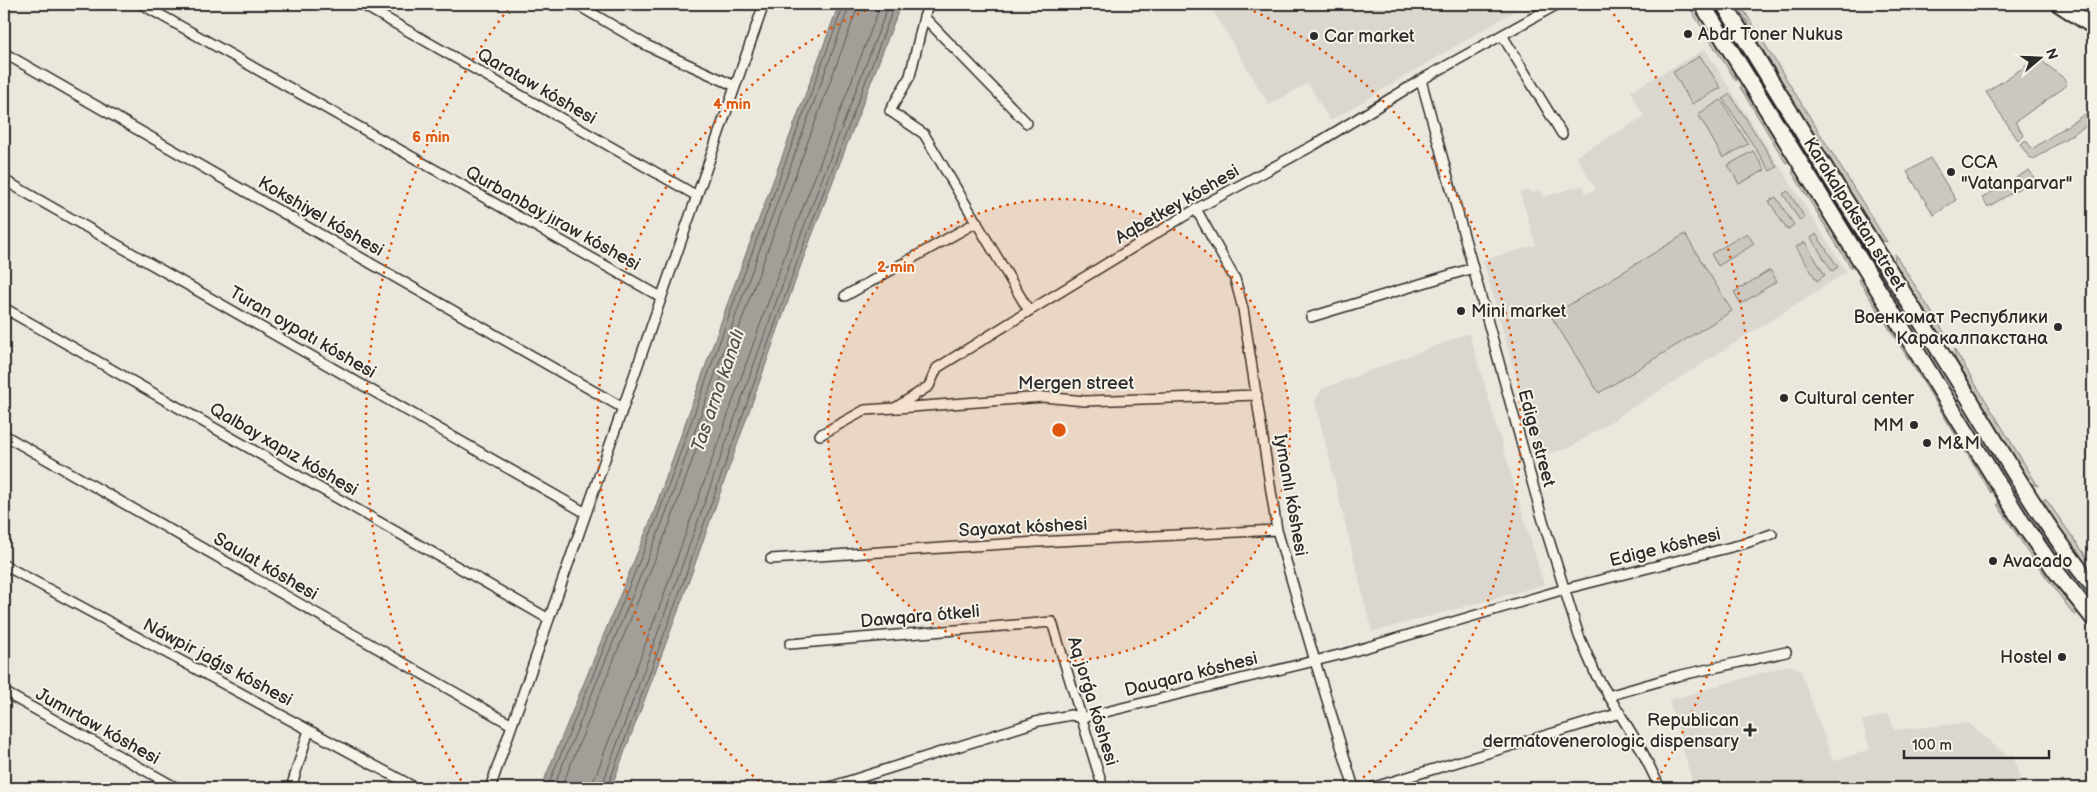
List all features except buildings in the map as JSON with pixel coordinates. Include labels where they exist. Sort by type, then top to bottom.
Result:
[{"type":"main road","name":"Karakalpakstan street","points":[[1702,4],[2012,506],[2056,570],[2093,618]]},
{"type":"main road","name":"Karakalpakstan street","points":[[1724,4],[2028,496],[2071,559],[2093,586]]},
{"type":"main road","points":[[2059,4],[2091,20]]},
{"type":"main road","points":[[1866,268],[1881,258]]},
{"type":"main road","points":[[2012,506],[2028,496]]},
{"type":"street","points":[[4,8],[6,4]]},
{"type":"street","name":"Qurbanbay jıraw kóshesi","points":[[141,4],[661,297]]},
{"type":"street","name":"Qarataw kóshesi","points":[[361,4],[697,196]]},
{"type":"street","points":[[576,4],[646,44],[735,86]]},
{"type":"street","points":[[490,788],[764,4]]},
{"type":"street","points":[[929,4],[924,17],[910,76],[890,111],[924,134],[1029,311]]},
{"type":"street","name":"Aqbetkey kóshesi","points":[[820,435],[865,410],[895,408],[929,386],[937,368],[1196,209],[1314,145],[1420,80],[1558,4]]},
{"type":"street","points":[[924,17],[1027,123]]},
{"type":"street","points":[[1502,35],[1562,134]]},
{"type":"street","name":"Kokshiyel kóshesi","points":[[4,53],[622,408]]},
{"type":"street","name":"Edige street","points":[[1420,80],[1541,514],[1579,636],[1596,675],[1640,747],[1660,788]]},
{"type":"street","name":"Turan oypatı kóshesi","points":[[4,180],[586,513]]},
{"type":"street","name":"Iymanlı kóshesi","points":[[1196,209],[1235,279],[1243,308],[1277,530],[1354,788]]},
{"type":"street","points":[[845,296],[976,222]]},
{"type":"street","points":[[1311,317],[1473,268]]},
{"type":"street","name":"Qalbay xapız kóshesi","points":[[4,308],[549,619]]},
{"type":"street","name":"Mergen street","points":[[895,408],[1044,396],[1085,401],[1257,395]]},
{"type":"street","name":"Saulat kóshesi","points":[[4,435],[512,725]]},
{"type":"street","name":"Sayaxat kóshesi","points":[[772,559],[1037,542],[1277,530]]},
{"type":"street","name":"Edige kóshesi","points":[[1565,589],[1743,544],[1772,534]]},
{"type":"street","name":"Náwpir jaǵıs kóshesi","points":[[4,565],[416,788]]},
{"type":"street","name":"Dauqara kóshesi","points":[[827,788],[1040,721],[1071,715],[1081,718],[1315,660],[1565,589]]},
{"type":"street","name":"Dawqara ótkeli","points":[[790,644],[1052,622]]},
{"type":"street","name":"Aq jorǵa kóshesi","points":[[1052,622],[1103,788]]},
{"type":"street","points":[[1608,696],[1677,676],[1786,652]]},
{"type":"street","name":"Jumırtaw kóshesi","points":[[4,692],[177,788]]},
{"type":"street","points":[[1371,788],[1620,713]]},
{"type":"street","points":[[291,788],[310,730]]},
{"type":"shaded area","name":"Car market","points":[[1209,4],[1526,4],[1330,121],[1308,83],[1269,105]]},
{"type":"shaded area","points":[[1687,4],[1692,4],[1737,74],[1736,81]]},
{"type":"shaded area","points":[[1736,4],[1740,4],[1887,242],[1880,240]]},
{"type":"shaded area","points":[[1705,49],[1847,272],[1569,448],[1538,456],[1483,260],[1536,245],[1520,193],[1528,190],[1531,193],[1541,190],[1543,197],[1583,185],[1586,194],[1596,190],[1576,156],[1644,117],[1631,91]]},
{"type":"shaded area","points":[[1700,56],[1721,88],[1692,104],[1673,72]]},
{"type":"shaded area","points":[[2038,58],[2066,80],[2065,87],[2015,122],[2024,136],[2018,140],[1986,92]]},
{"type":"shaded area","points":[[1740,87],[1745,88],[1788,156],[1789,161],[1786,163]]},
{"type":"shaded area","points":[[1730,94],[1777,167],[1770,171],[1723,99]]},
{"type":"shaded area","points":[[1721,100],[1748,144],[1723,158],[1698,114]]},
{"type":"shaded area","points":[[2093,110],[2093,121],[2034,159],[2029,157],[2020,144],[2026,140],[2032,149]]},
{"type":"shaded area","points":[[1753,151],[1765,170],[1739,184],[1728,165]]},
{"type":"shaded area","points":[[1930,158],[1956,200],[1934,215],[1907,172]]},
{"type":"shaded area","points":[[2029,170],[2035,179],[1988,207],[1982,198]]},
{"type":"shaded area","points":[[1795,171],[1853,262],[1851,268],[1792,172]]},
{"type":"shaded area","points":[[1788,191],[1805,218],[1800,221],[1783,194]]},
{"type":"shaded area","points":[[1776,197],[1794,225],[1787,230],[1769,201]]},
{"type":"shaded area","points":[[1747,233],[1754,244],[1718,266],[1711,254]]},
{"type":"shaded area","points":[[1685,234],[1732,311],[1599,393],[1551,316]]},
{"type":"shaded area","points":[[1816,234],[1838,267],[1832,271],[1811,238]]},
{"type":"shaded area","points":[[1805,242],[1825,275],[1817,281],[1796,247]]},
{"type":"shaded area","points":[[1895,254],[1946,335],[1939,333],[1894,262]]},
{"type":"shaded area","points":[[1770,270],[1777,281],[1741,304],[1734,292]]},
{"type":"shaded area","points":[[1858,279],[1864,280],[1991,485],[1991,493],[1928,390]]},
{"type":"shaded area","points":[[1469,333],[1544,585],[1372,632],[1315,401],[1322,389]]},
{"type":"shaded area","points":[[1954,349],[2038,486],[2030,483],[1955,358]]},
{"type":"shaded area","points":[[2045,498],[2093,566],[2093,575],[2043,505]]},
{"type":"shaded area","points":[[2000,503],[2076,608],[2077,613],[2075,616],[2032,558],[1997,504]]},
{"type":"shaded area","name":"Republican dermatovenerologic dispensary","points":[[1789,665],[1800,669],[1833,761],[1870,750],[1862,721],[1889,714],[1894,730],[1968,723],[2007,756],[2013,754],[2022,788],[1694,788],[1669,700]]},
{"type":"water","name":"Tas arna kanalı","points":[[839,4],[901,4],[803,259],[680,606],[611,788],[541,788],[652,517],[731,294]]},
{"type":"place","name":"Abdr Toner Nukus","points":[[1688,34]]},
{"type":"place","name":"Car market","points":[[1314,36]]},
{"type":"place","name":"CCA \"Vatanparvar\"","points":[[1951,172]]},
{"type":"place","name":"Mini market","points":[[1461,311]]},
{"type":"place","name":"Военкомат Республики Каракалпакстана","points":[[2058,327]]},
{"type":"place","name":"Cultural center","points":[[1784,398]]},
{"type":"place","name":"MM","points":[[1914,425]]},
{"type":"place","name":"M&M","points":[[1927,443]]},
{"type":"place","name":"Avacado","points":[[1993,561]]},
{"type":"place","name":"Hostel","points":[[2062,657]]},
{"type":"place","name":"Republican dermatovenerologic dispensary","points":[[1750,730]]}]
